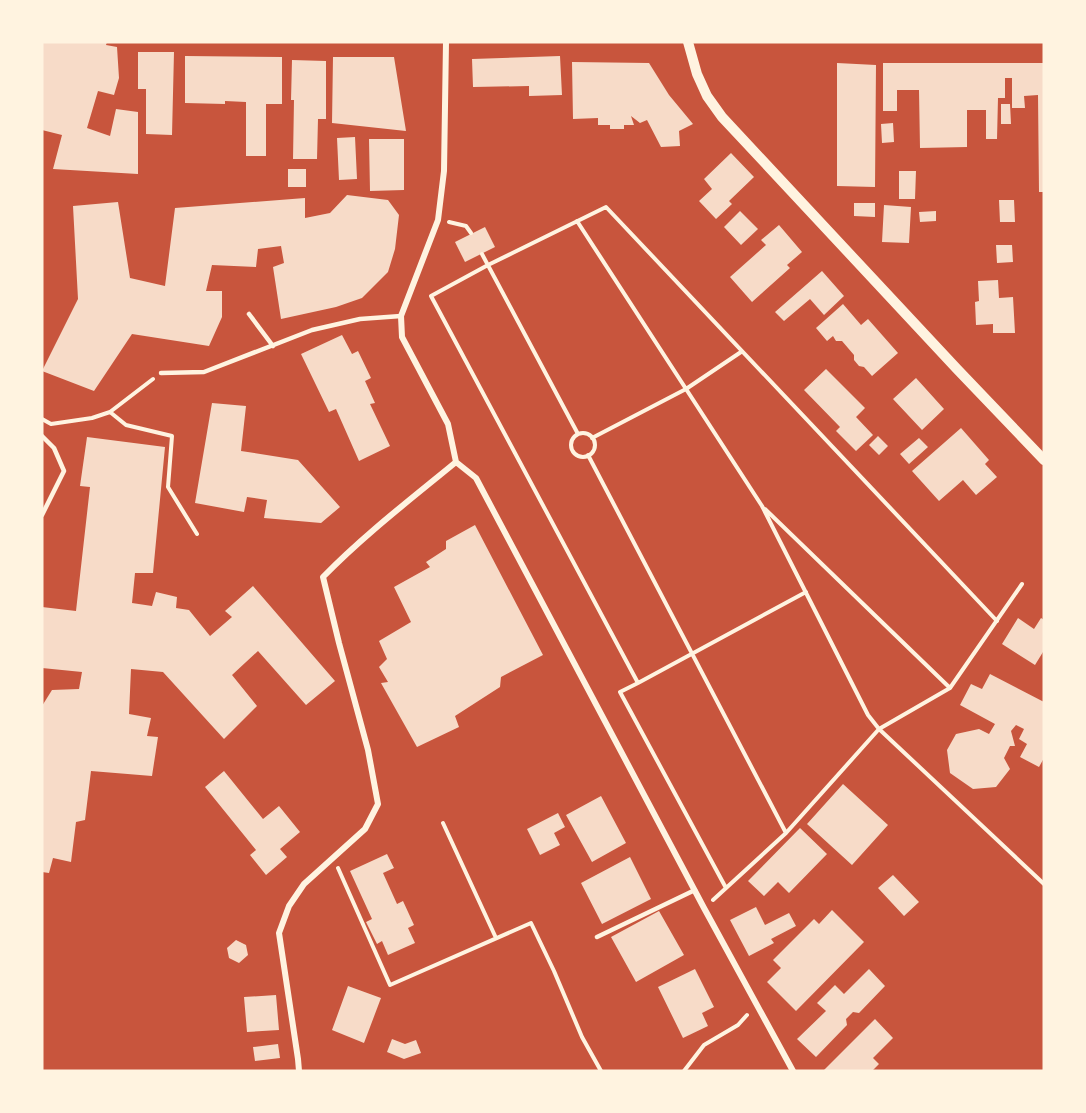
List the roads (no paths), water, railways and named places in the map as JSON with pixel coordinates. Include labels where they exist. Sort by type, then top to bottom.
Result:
[{"type":"street","points":[[446,42],[444,171],[438,219],[401,316],[402,337],[448,424],[456,462],[476,478],[793,1071]]},
{"type":"street","points":[[688,42],[697,74],[707,96],[722,117],[1044,460]]},
{"type":"street","points":[[299,1071],[279,933],[289,906],[304,884],[365,829],[378,804],[368,750],[323,577],[335,564],[456,462]]},
{"type":"lane","points":[[249,314],[273,346]]},
{"type":"lane","points":[[161,373],[204,372],[312,330],[360,319],[401,316]]},
{"type":"lane","points":[[42,436],[54,448],[64,471],[42,515]]},
{"type":"lane","points":[[597,937],[695,890]]}]
